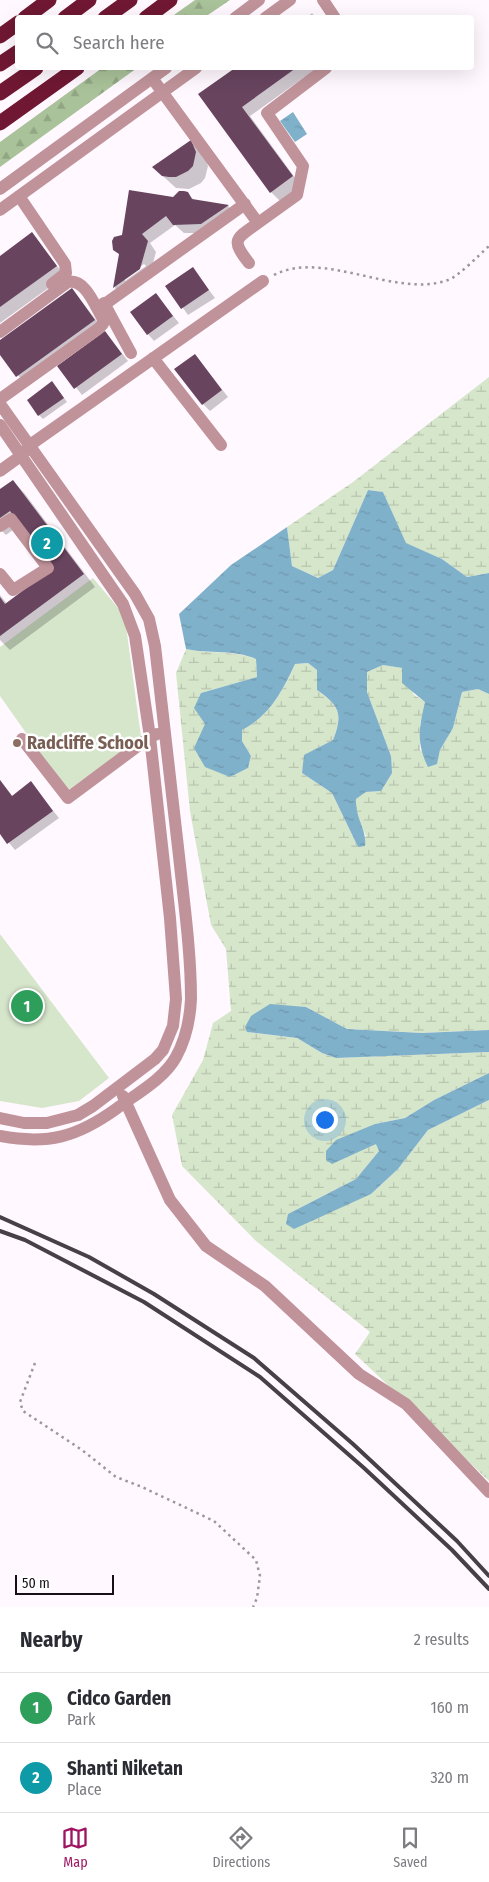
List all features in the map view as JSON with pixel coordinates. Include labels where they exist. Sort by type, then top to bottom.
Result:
[{"type":"highway","points":[[29,15],[49,0]]},
{"type":"highway","points":[[69,15],[89,0]]},
{"type":"highway","points":[[109,15],[130,0]]},
{"type":"highway","points":[[150,15],[170,0]]},
{"type":"highway","points":[[0,36],[15,25]]},
{"type":"highway","points":[[0,64],[15,54]]},
{"type":"highway","points":[[0,93],[33,70]]},
{"type":"highway","points":[[0,123],[74,70]]},
{"type":"street","points":[[239,15],[259,0]]},
{"type":"street","points":[[269,15],[290,0]]},
{"type":"street","points":[[323,0],[334,15]]},
{"type":"street","points":[[0,189],[163,70]]},
{"type":"street","points":[[0,210],[193,70]]},
{"type":"street","points":[[249,263],[237,248],[238,238],[297,195],[304,166],[267,113],[323,70]]},
{"type":"street","points":[[152,78],[164,91],[258,222]]},
{"type":"street","points":[[0,322],[66,273],[62,260],[19,196]]},
{"type":"street","points":[[104,304],[246,204]]},
{"type":"street","points":[[82,276],[104,304],[131,353]]},
{"type":"street","points":[[0,332],[72,281],[80,283],[103,318],[103,324],[98,329],[0,399]]},
{"type":"street","points":[[0,471],[153,358],[263,281]]},
{"type":"street","points":[[153,358],[221,445]]},
{"type":"street","points":[[0,404],[26,450],[126,610],[137,649],[150,737],[170,918],[176,999],[173,1026],[163,1050],[144,1069],[93,1106],[68,1119],[36,1124],[0,1118]]},
{"type":"street","points":[[0,425],[26,450],[143,606],[154,632],[185,916],[191,998],[187,1030],[176,1058],[152,1082],[125,1103],[100,1120],[71,1135],[33,1140],[0,1136]]},
{"type":"street","points":[[0,526],[11,519],[48,568],[13,590],[0,574]]},
{"type":"street","points":[[22,739],[68,798],[150,737],[165,731]]},
{"type":"street","points":[[120,1087],[125,1103],[170,1200],[206,1246],[265,1286],[359,1374],[406,1404],[489,1492]]},
{"type":"path","points":[[263,281],[287,268],[327,269],[422,286],[449,280],[489,246]]},
{"type":"path","points":[[35,1363],[20,1402],[23,1411],[82,1450],[116,1477],[142,1486],[214,1521],[256,1560],[260,1576],[257,1598],[253,1607]]},
{"type":"green space","points":[[195,0],[230,0],[208,15],[174,15]]},
{"type":"green space","points":[[99,70],[134,70],[0,167],[0,142]]},
{"type":"green space","points":[[489,377],[489,573],[467,577],[442,559],[405,543],[383,492],[368,490],[333,570],[318,578],[292,566],[287,527],[353,482]]},
{"type":"green space","points":[[93,578],[119,609],[126,626],[141,737],[67,791],[0,696],[0,647]]},
{"type":"green space","points":[[186,649],[239,654],[256,659],[257,677],[201,693],[205,724],[230,777],[248,768],[251,756],[242,741],[242,730],[260,718],[274,702],[295,664],[308,663],[317,670],[317,690],[335,706],[338,724],[333,740],[305,755],[302,773],[332,793],[358,847],[366,836],[356,814],[356,799],[366,792],[381,791],[391,756],[367,692],[367,672],[383,665],[402,668],[414,695],[426,702],[420,724],[420,750],[437,763],[440,750],[453,728],[462,692],[478,689],[489,694],[489,1030],[422,1033],[347,1029],[306,1007],[248,1032],[297,1038],[322,1053],[336,1058],[489,1052],[489,1073],[434,1100],[405,1118],[375,1124],[379,1151],[356,1179],[288,1214],[371,1194],[398,1169],[428,1130],[489,1100],[489,1481],[355,1354],[370,1332],[256,1241],[182,1166],[172,1115],[203,1060],[213,1023],[231,1011],[226,949],[211,925],[190,811],[176,673]]},
{"type":"green space","points":[[0,934],[109,1078],[79,1101],[42,1108],[0,1101]]},
{"type":"water","points":[[293,112],[307,134],[295,142],[280,121]]},
{"type":"water","points":[[368,490],[383,492],[406,543],[442,559],[467,577],[489,573],[489,694],[478,689],[462,692],[453,728],[440,750],[437,764],[428,767],[420,742],[421,720],[425,702],[402,683],[402,668],[383,665],[367,672],[367,692],[391,756],[392,773],[381,791],[366,792],[356,799],[357,812],[365,840],[365,846],[358,847],[332,793],[302,773],[304,755],[333,740],[338,723],[335,706],[317,690],[317,670],[308,663],[295,664],[268,710],[242,730],[242,741],[251,756],[248,768],[230,777],[205,767],[194,748],[205,724],[194,708],[201,693],[257,677],[256,659],[239,654],[186,649],[179,614],[231,565],[287,527],[292,566],[318,578],[333,570]]},
{"type":"water","points":[[270,1004],[306,1007],[347,1029],[422,1033],[489,1030],[489,1052],[336,1058],[322,1053],[297,1038],[247,1032],[245,1027],[251,1016]]},
{"type":"water","points":[[489,1073],[489,1100],[428,1130],[398,1169],[371,1194],[294,1229],[286,1224],[288,1214],[356,1179],[379,1151],[376,1144],[332,1164],[326,1160],[326,1151],[336,1140],[375,1124],[405,1118],[434,1100]]},
{"type":"building","points":[[232,70],[293,70],[242,107],[293,176],[270,193],[198,94]]},
{"type":"building","points":[[191,140],[196,152],[193,166],[188,171],[176,177],[169,177],[162,176],[152,167]]},
{"type":"building","points":[[129,190],[173,197],[179,191],[184,191],[188,192],[192,199],[229,205],[201,224],[173,225],[166,216],[142,234],[148,241],[140,269],[113,288],[119,254],[113,250],[112,241],[114,237],[122,235]]},
{"type":"building","points":[[32,232],[57,266],[0,307],[0,256]]},
{"type":"building","points":[[193,267],[209,290],[181,309],[165,286]]},
{"type":"building","points":[[72,288],[95,320],[16,377],[0,355],[0,340]]},
{"type":"building","points":[[156,293],[173,316],[147,335],[130,312]]},
{"type":"building","points":[[105,331],[122,354],[74,389],[57,366]]},
{"type":"building","points":[[195,354],[222,390],[202,405],[174,369]]},
{"type":"building","points":[[52,381],[64,398],[38,416],[27,400]]},
{"type":"building","points":[[13,480],[84,574],[0,636],[0,597],[5,604],[53,568],[10,511],[0,518],[0,489]]},
{"type":"building","points":[[0,780],[12,796],[31,781],[53,811],[7,844],[0,834]]},
{"type":"railway","points":[[0,1217],[89,1257],[154,1294],[254,1358],[353,1444],[457,1541],[489,1576]]},
{"type":"railway","points":[[0,1231],[25,1240],[144,1302],[260,1377],[364,1468],[452,1550],[489,1589]]},
{"type":"place","name":"Shanti Niketan","points":[[47,543]]},
{"type":"place","name":"Radcliffe School","points":[[17,743]]},
{"type":"place","name":"Cidco Garden","points":[[27,1006]]}]
